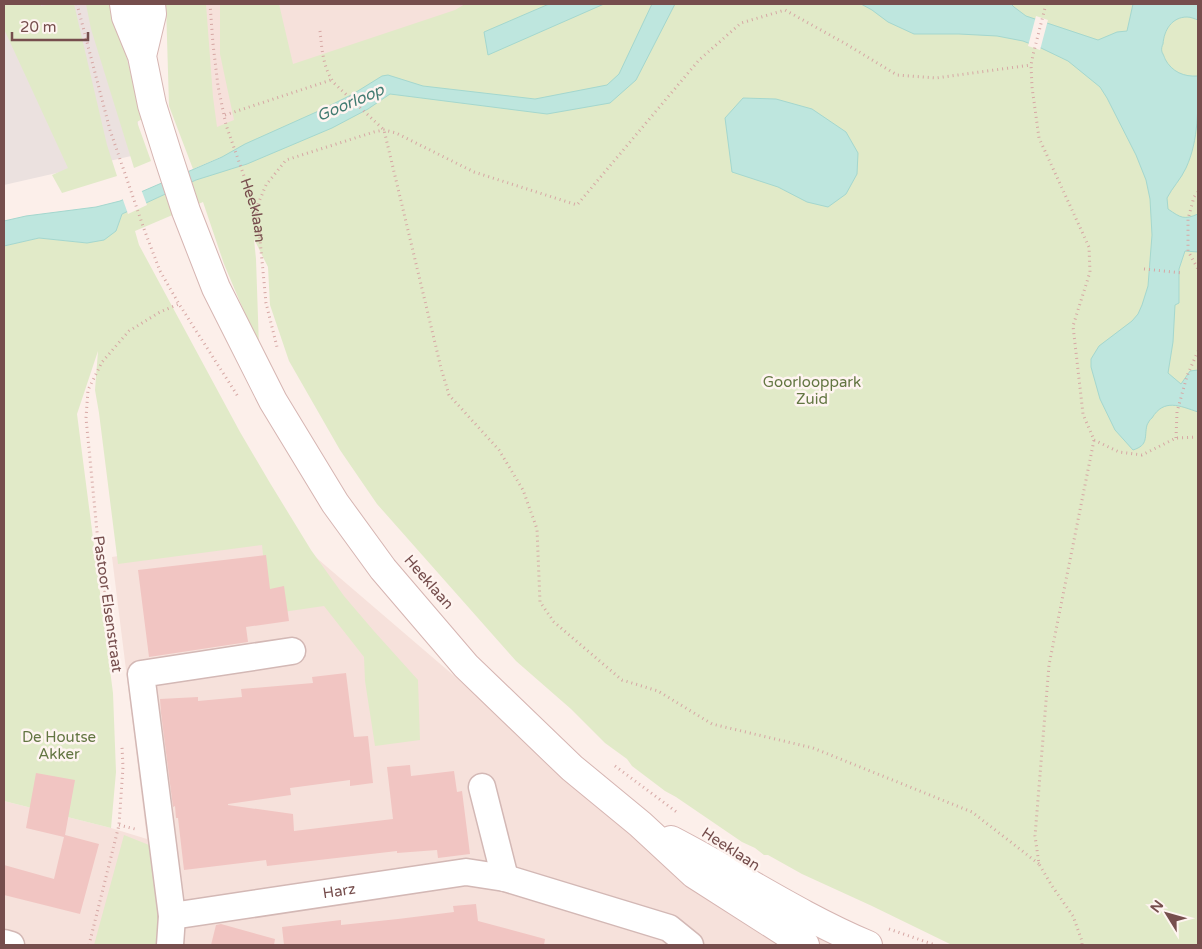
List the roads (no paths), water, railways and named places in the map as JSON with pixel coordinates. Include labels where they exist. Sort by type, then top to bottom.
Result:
[{"type":"main road","name":"Heeklaan","points":[[124,4],[126,17],[142,56],[152,105],[168,156],[186,211],[216,288],[273,400],[335,503],[383,569],[466,666],[572,768],[640,824],[694,874],[806,945]]},
{"type":"main road","name":"Heeklaan","points":[[142,56],[152,14],[151,4]]},
{"type":"main road","name":"Heeklaan","points":[[640,824],[705,858],[801,913],[876,936]]},
{"type":"street","name":"Pastoor Elsenstraat","points":[[170,945],[172,916],[141,674],[292,651]]},
{"type":"street","points":[[482,787],[505,878]]},
{"type":"street","name":"Harz","points":[[172,916],[466,872],[505,878],[669,928],[690,945]]},
{"type":"street","points":[[4,943],[11,945]]},
{"type":"water","points":[[549,4],[604,4],[488,55],[484,32]]},
{"type":"water","name":"Goorloop","points":[[652,4],[675,4],[636,80],[610,103],[547,114],[390,94],[368,109],[332,128],[247,164],[196,180],[122,214],[116,231],[104,240],[87,243],[39,238],[4,246],[4,221],[26,216],[96,207],[120,201],[222,157],[245,144],[323,109],[353,94],[382,76],[388,75],[423,86],[535,99],[607,85],[619,74]]},
{"type":"water","points":[[861,4],[1011,4],[1026,16],[1098,40],[1117,32],[1127,31],[1133,4],[1198,4],[1198,20],[1187,17],[1177,19],[1167,29],[1162,52],[1168,64],[1175,70],[1188,76],[1198,76],[1196,135],[1184,172],[1167,198],[1168,209],[1176,214],[1189,217],[1198,214],[1198,252],[1185,251],[1179,269],[1179,303],[1175,305],[1173,342],[1168,373],[1181,384],[1190,371],[1198,370],[1198,412],[1173,405],[1162,408],[1147,424],[1145,440],[1142,446],[1133,450],[1115,430],[1100,399],[1091,367],[1091,359],[1099,346],[1132,321],[1138,314],[1148,286],[1152,235],[1150,199],[1146,180],[1136,155],[1100,87],[1068,61],[1023,41],[997,36],[914,34],[888,22]]},
{"type":"water","points":[[743,98],[776,99],[812,109],[846,132],[858,153],[857,174],[846,194],[828,207],[807,202],[778,187],[732,172],[725,118]]},
{"type":"park label","name":"Goorlooppark Zuid","points":[[812,390]]},
{"type":"park label","name":"De Houtse Akker","points":[[59,746]]}]
